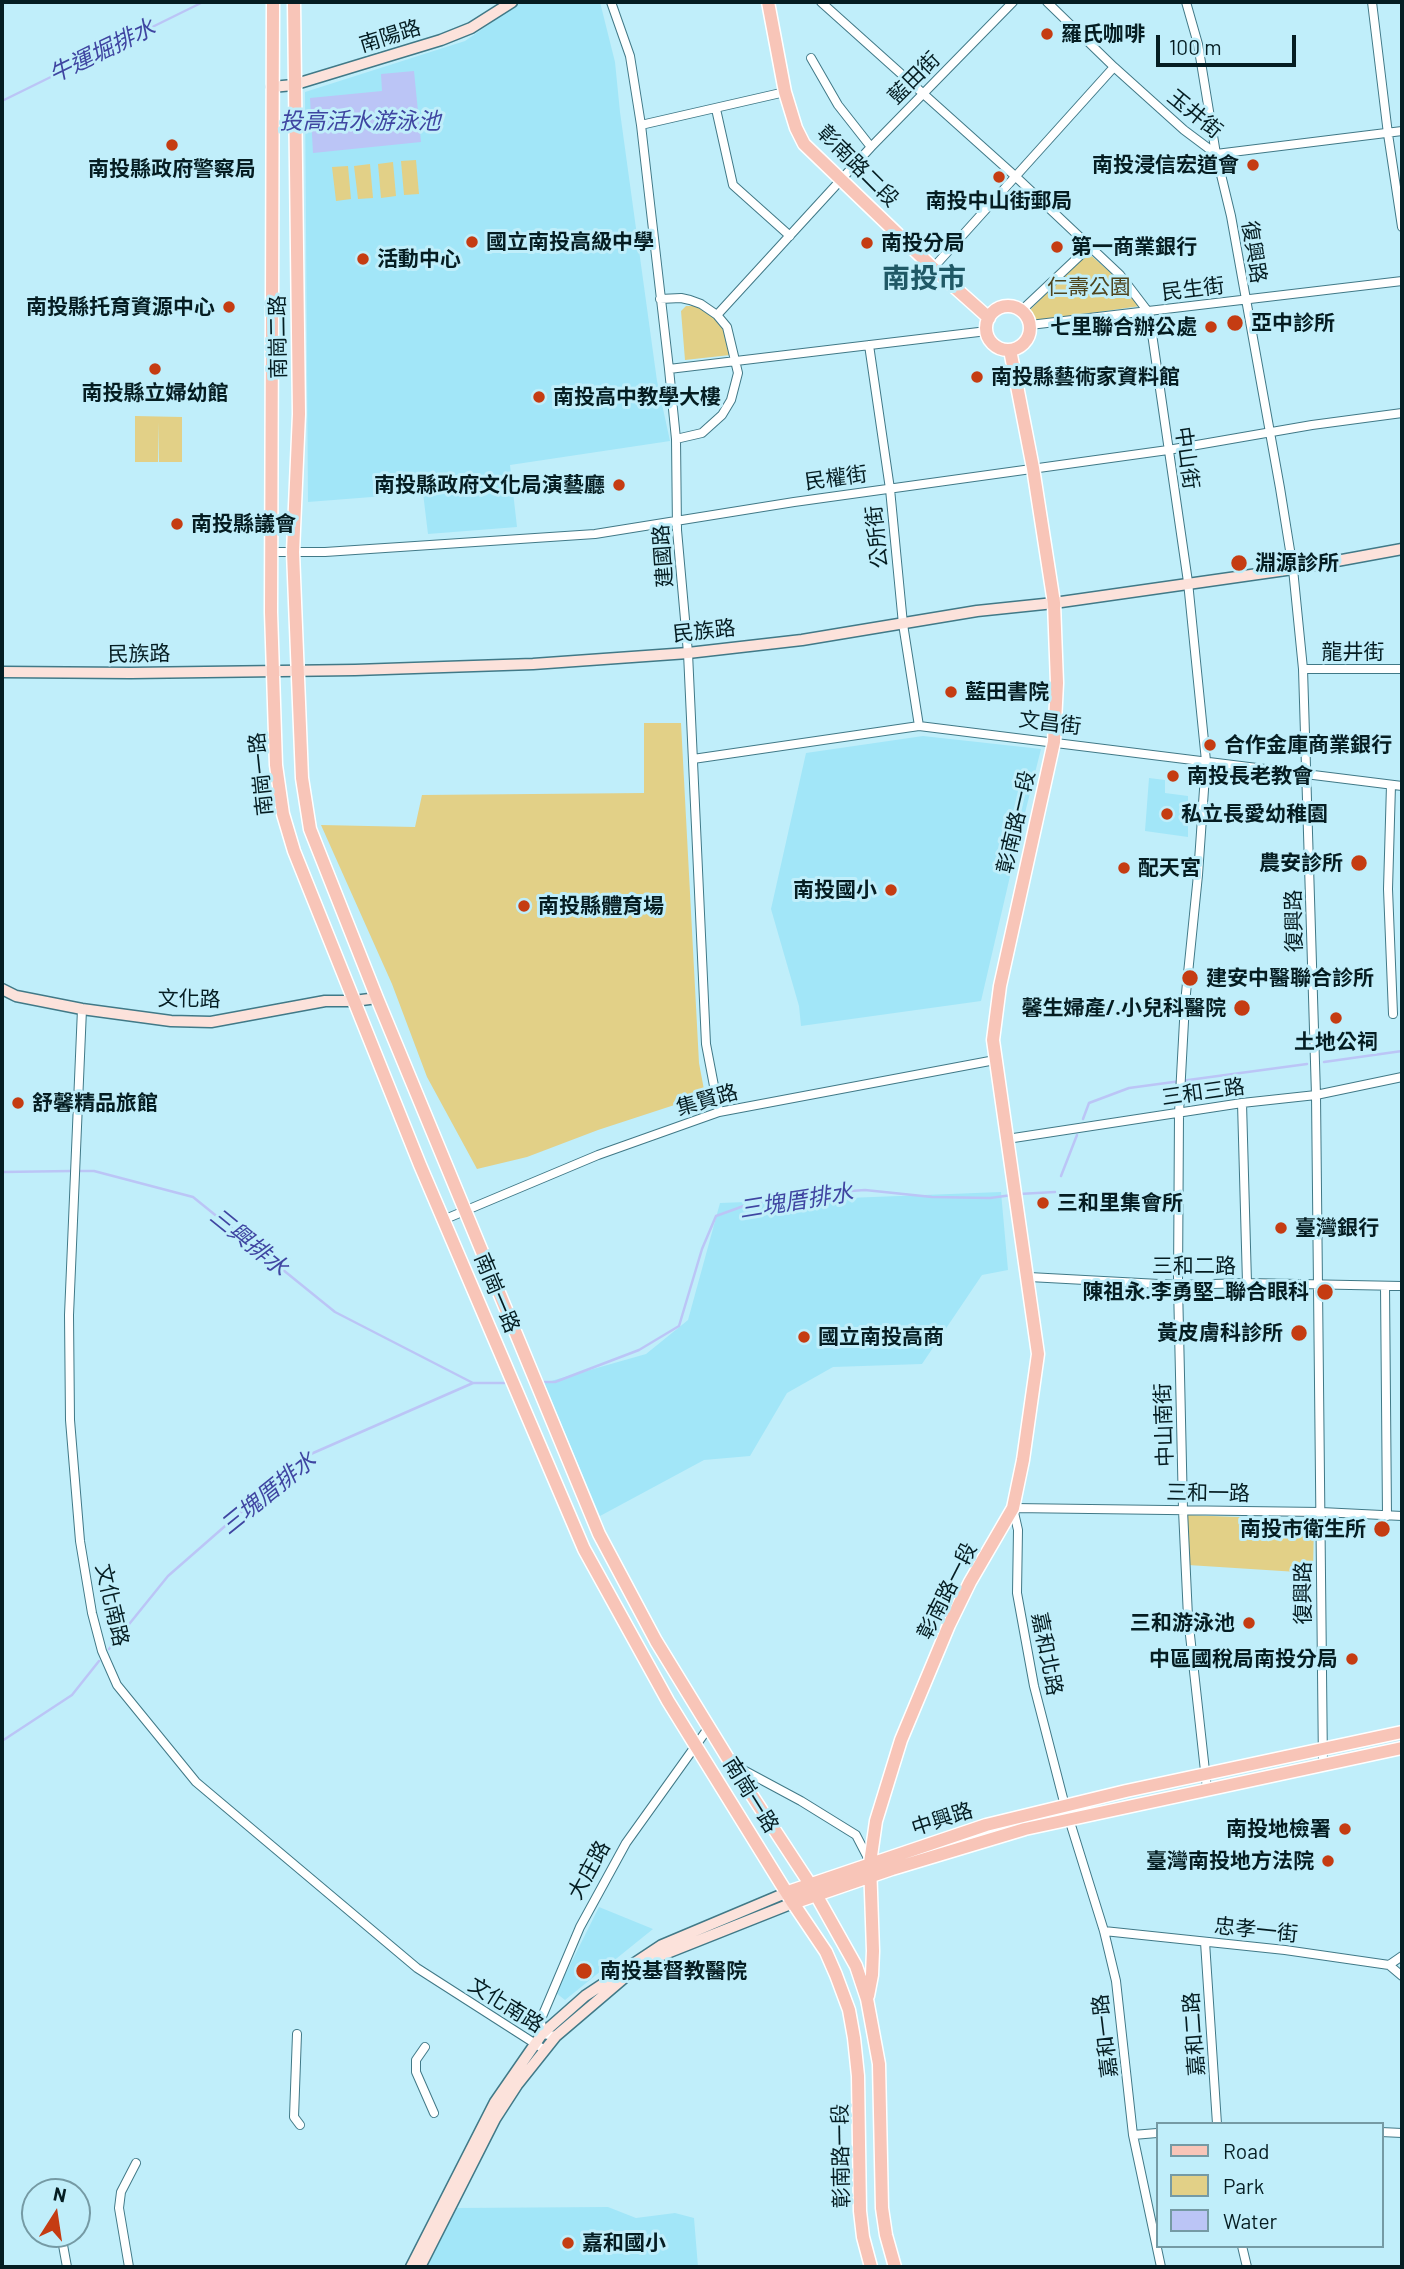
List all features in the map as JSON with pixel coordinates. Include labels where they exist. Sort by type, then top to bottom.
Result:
[{"type":"main road","name":"南崗二路","points":[[272,2],[272,670]]},
{"type":"main road","name":"南崗二路","points":[[294,2],[299,414],[293,552],[297,671]]},
{"type":"main road","name":"南陽路","points":[[272,87],[293,85],[441,40],[471,29],[512,2]]},
{"type":"main road","name":"彰南路二段","points":[[768,2],[785,93],[804,144],[988,325],[993,344],[1010,350]]},
{"type":"main road","points":[[988,325],[1000,308],[1015,307],[1030,325],[1025,343],[1010,350],[1033,468]]},
{"type":"main road","name":"彰南路一段","points":[[867,1998],[872,1975],[871,1869],[876,1821],[901,1740],[949,1625],[970,1582],[1013,1508],[1029,1423],[1038,1354],[993,1040],[1000,986],[1054,741],[1057,683],[1054,603],[1033,468]]},
{"type":"main road","name":"民族路","points":[[2,672],[119,674],[297,671],[533,664],[688,653],[802,640],[977,611],[1054,603],[1293,569],[1402,549]]},
{"type":"main road","name":"南崗一路","points":[[272,670],[276,765],[283,814],[294,851],[443,1220],[584,1549],[620,1616],[790,1898]]},
{"type":"main road","name":"南崗一路","points":[[297,671],[302,778],[310,828],[377,998],[599,1534],[638,1611],[812,1889]]},
{"type":"main road","name":"文化路","points":[[2,989],[16,996],[82,1009],[171,1021],[211,1022],[325,1000],[354,1001],[377,998]]},
{"type":"main road","name":"中興路","points":[[545,2050],[556,2036],[624,1978],[662,1955],[812,1889],[986,1825],[1402,1732]]},
{"type":"main road","name":"中興路","points":[[871,1869],[1069,1819],[1323,1767],[1402,1748]]},
{"type":"main road","name":"彰南路一段","points":[[812,1889],[856,1966],[867,1998],[879,2064],[882,2208],[895,2267]]},
{"type":"main road","name":"彰南路一段","points":[[790,1898],[826,1952],[849,2010],[858,2076],[860,2211],[871,2267]]},
{"type":"main road","name":"中興路","points":[[538,2038],[585,1996],[662,1945],[790,1898]]},
{"type":"main road","name":"大庄路","points":[[411,2267],[495,2102],[538,2038]]},
{"type":"main road","points":[[420,2267],[495,2119],[517,2085],[545,2050]]},
{"type":"street","name":"建國路","points":[[611,2],[630,56],[641,124],[676,439],[677,520],[694,759],[706,1044],[719,1112]]},
{"type":"street","name":"中山街","points":[[821,2],[1015,176],[1120,275],[1149,313],[1188,582],[1206,761],[1185,1003],[1183,1059]]},
{"type":"street","name":"藍田街","points":[[717,315],[871,147],[1013,2]]},
{"type":"street","name":"玉井街","points":[[1047,2],[1184,130],[1216,154],[1402,131]]},
{"type":"street","name":"復興路","points":[[1186,2],[1198,44],[1216,154],[1231,216],[1270,433],[1293,569],[1303,669],[1316,1095],[1323,1767]]},
{"type":"street","points":[[1373,2],[1402,227]]},
{"type":"street","points":[[811,58],[838,105],[871,147]]},
{"type":"street","points":[[933,268],[1114,67]]},
{"type":"street","points":[[641,124],[785,93]]},
{"type":"street","points":[[716,109],[733,185],[790,236]]},
{"type":"street","points":[[1021,311],[1089,247]]},
{"type":"street","name":"民生街","points":[[1030,325],[1402,281]]},
{"type":"street","points":[[660,299],[690,300],[717,315],[727,327],[738,373],[732,400],[722,415],[702,433],[676,439]]},
{"type":"street","points":[[669,369],[869,345],[988,325]]},
{"type":"street","name":"公所街","points":[[869,345],[890,489],[903,624],[919,726]]},
{"type":"street","name":"民權街","points":[[271,552],[338,551],[595,534],[1168,450],[1402,412]]},
{"type":"street","name":"龍井街","points":[[1303,669],[1402,669]]},
{"type":"street","name":"文昌街","points":[[694,759],[919,726],[1402,786]]},
{"type":"street","points":[[1391,785],[1388,889],[1393,1014]]},
{"type":"street","name":"文化南路","points":[[82,1009],[69,1315],[70,1420],[80,1541],[92,1613],[102,1651],[117,1685],[196,1782],[416,1968],[462,1999],[538,2038],[545,2050]]},
{"type":"street","name":"中山南街","points":[[1183,1059],[1179,1113],[1178,1285],[1183,1510],[1188,1617],[1207,1789]]},
{"type":"street","name":"集賢路","points":[[443,1220],[598,1155],[719,1112],[995,1060]]},
{"type":"street","name":"三和三路","points":[[1007,1139],[1242,1103],[1316,1095],[1402,1077]]},
{"type":"street","points":[[1242,1103],[1247,1283]]},
{"type":"street","name":"三和二路","points":[[1029,1277],[1178,1285],[1247,1283],[1402,1286]]},
{"type":"street","points":[[1385,1286],[1387,1516]]},
{"type":"street","name":"三和一路","points":[[1013,1508],[1321,1512],[1402,1516]]},
{"type":"street","name":"嘉和北路","points":[[1013,1508],[1018,1530],[1017,1593],[1034,1686],[1065,1806]]},
{"type":"street","name":"大庄路","points":[[538,2038],[544,2013],[580,1927],[626,1843],[709,1727]]},
{"type":"street","points":[[732,1765],[810,1806],[856,1835],[871,1869]]},
{"type":"street","name":"嘉和一路","points":[[1065,1806],[1104,1931],[1116,1981],[1133,2136],[1156,2244]]},
{"type":"street","name":"忠孝一街","points":[[1104,1931],[1285,1950],[1389,1965]]},
{"type":"street","name":"嘉和二路","points":[[1205,1942],[1217,2122]]},
{"type":"street","points":[[1402,1956],[1389,1965],[1402,1976]]},
{"type":"street","points":[[297,2034],[294,2117],[300,2125]]},
{"type":"street","points":[[538,2038],[556,2036]]},
{"type":"street","points":[[425,2047],[416,2060],[416,2072],[434,2113]]},
{"type":"street","points":[[1383,2132],[1402,2133]]},
{"type":"street","points":[[1133,2136],[1156,2133]]},
{"type":"street","points":[[129,2267],[119,2208],[121,2192],[135,2163]]},
{"type":"street","points":[[64,2248],[67,2267]]},
{"type":"street","name":"嘉和一路","points":[[1157,2248],[1161,2267]]},
{"type":"street","points":[[1242,2248],[1247,2267]]},
{"type":"shaded area","name":"國立南投高級中學","points":[[521,2],[600,2],[615,62],[657,381],[670,441],[510,465],[517,527],[428,534],[423,493],[308,502],[305,92],[465,41]]},
{"type":"shaded area","name":"南投國小","points":[[923,736],[1041,749],[1017,845],[1006,848],[1002,862],[1011,872],[981,1001],[801,1026],[799,1006],[771,909],[806,753]]},
{"type":"shaded area","name":"私立長愛幼稚園","points":[[1149,778],[1165,780],[1165,793],[1188,796],[1188,837],[1145,831]]},
{"type":"shaded area","name":"國立南投高商","points":[[1001,1192],[1008,1270],[982,1275],[922,1364],[833,1367],[787,1393],[750,1456],[704,1460],[600,1516],[544,1383],[646,1354],[688,1320],[720,1203]]},
{"type":"shaded area","name":"南投基督教醫院","points":[[599,1907],[653,1929],[565,2000],[556,1993]]},
{"type":"shaded area","name":"嘉和國小","points":[[608,2207],[636,2218],[675,2213],[694,2218],[698,2267],[427,2267],[457,2208]]},
{"type":"green space","points":[[416,160],[419,194],[404,195],[401,161]]},
{"type":"green space","points":[[393,162],[396,196],[381,198],[378,164]]},
{"type":"green space","points":[[370,164],[373,198],[358,199],[354,166]]},
{"type":"green space","points":[[348,166],[351,199],[336,201],[332,167]]},
{"type":"green space","name":"仁壽公園","points":[[1087,252],[1111,273],[1140,306],[1037,321],[1029,311]]},
{"type":"green space","points":[[686,306],[696,306],[716,318],[726,331],[730,355],[685,360],[681,311]]},
{"type":"green space","points":[[135,416],[182,417],[182,462],[159,462],[159,422],[158,462],[135,462]]},
{"type":"green space","name":"南投縣體育場","points":[[644,723],[681,723],[699,1063],[705,1095],[598,1130],[527,1157],[477,1169],[427,1077],[392,984],[321,825],[415,827],[422,795],[644,793]]},
{"type":"green space","points":[[1187,1515],[1314,1520],[1313,1573],[1188,1565]]},
{"type":"water","name":"投高活水游泳池","points":[[414,71],[421,142],[313,153],[310,98],[382,91],[381,74]]},
{"type":"waterway","name":"牛運堀排水","points":[[2,101],[203,2]]},
{"type":"waterway","name":"三塊厝排水","points":[[1324,1062],[1402,1051]]},
{"type":"waterway","name":"三塊厝排水","points":[[1083,1119],[1089,1103],[1129,1088],[1307,1064]]},
{"type":"waterway","name":"三塊厝排水","points":[[1061,1176],[1077,1135]]},
{"type":"waterway","name":"三興排水","points":[[2,1172],[72,1171]]},
{"type":"waterway","name":"三興排水","points":[[79,1171],[94,1171],[193,1197],[335,1312],[473,1383]]},
{"type":"waterway","name":"三塊厝排水","points":[[544,1382],[555,1382],[639,1350],[679,1326],[702,1249],[716,1216],[752,1203],[807,1194],[865,1190],[932,1197],[990,1198],[1012,1195]]},
{"type":"waterway","name":"三塊厝排水","points":[[1019,1194],[1055,1192]]},
{"type":"waterway","name":"三塊厝排水","points":[[109,1649],[168,1576],[304,1457],[473,1383],[505,1383]]},
{"type":"waterway","name":"三塊厝排水","points":[[2,1741],[72,1695],[99,1661]]},
{"type":"place","name":"羅氏咖啡","points":[[1047,34]]},
{"type":"place","name":"南投縣政府警察局","points":[[172,145]]},
{"type":"place","name":"南投浸信宏道會","points":[[1253,165]]},
{"type":"place","name":"南投中山街郵局","points":[[999,177]]},
{"type":"place","name":"國立南投高級中學","points":[[472,242]]},
{"type":"place","name":"南投分局","points":[[867,243]]},
{"type":"place","name":"第一商業銀行","points":[[1057,247]]},
{"type":"place","name":"活動中心","points":[[363,259]]},
{"type":"place","name":"南投縣托育資源中心","points":[[229,307]]},
{"type":"place","name":"亞中診所","points":[[1235,323]]},
{"type":"place","name":"七里聯合辦公處","points":[[1211,327]]},
{"type":"place","name":"南投縣立婦幼館","points":[[155,369]]},
{"type":"place","name":"南投縣藝術家資料館","points":[[977,377]]},
{"type":"place","name":"南投高中教學大樓","points":[[539,397]]},
{"type":"place","name":"南投縣政府文化局演藝廳","points":[[619,485]]},
{"type":"place","name":"南投縣議會","points":[[177,524]]},
{"type":"place","name":"淵源診所","points":[[1239,563]]},
{"type":"place","name":"藍田書院","points":[[951,692]]},
{"type":"place","name":"合作金庫商業銀行","points":[[1210,745]]},
{"type":"place","name":"南投長老教會","points":[[1173,776]]},
{"type":"place","name":"私立長愛幼稚園","points":[[1167,814]]},
{"type":"place","name":"農安診所","points":[[1359,863]]},
{"type":"place","name":"配天宮","points":[[1124,868]]},
{"type":"place","name":"南投國小","points":[[891,890]]},
{"type":"place","name":"南投縣體育場","points":[[524,906]]},
{"type":"place","name":"建安中醫聯合診所","points":[[1190,978]]},
{"type":"place","name":"馨生婦產/.小兒科醫院","points":[[1242,1008]]},
{"type":"place","name":"土地公祠","points":[[1336,1018]]},
{"type":"place","name":"舒馨精品旅館","points":[[18,1103]]},
{"type":"place","name":"三和里集會所","points":[[1043,1203]]},
{"type":"place","name":"臺灣銀行","points":[[1281,1228]]},
{"type":"place","name":"陳祖永.李勇堅_聯合眼科","points":[[1325,1292]]},
{"type":"place","name":"黃皮膚科診所","points":[[1299,1333]]},
{"type":"place","name":"國立南投高商","points":[[804,1337]]},
{"type":"place","name":"南投市衛生所","points":[[1382,1529]]},
{"type":"place","name":"三和游泳池","points":[[1249,1623]]},
{"type":"place","name":"中區國稅局南投分局","points":[[1352,1659]]},
{"type":"place","name":"南投地檢署","points":[[1345,1829]]},
{"type":"place","name":"臺灣南投地方法院","points":[[1328,1861]]},
{"type":"place","name":"南投基督教醫院","points":[[584,1971]]},
{"type":"place","name":"嘉和國小","points":[[568,2243]]},
{"type":"district","name":"南投市","points":[[924,279]]}]
